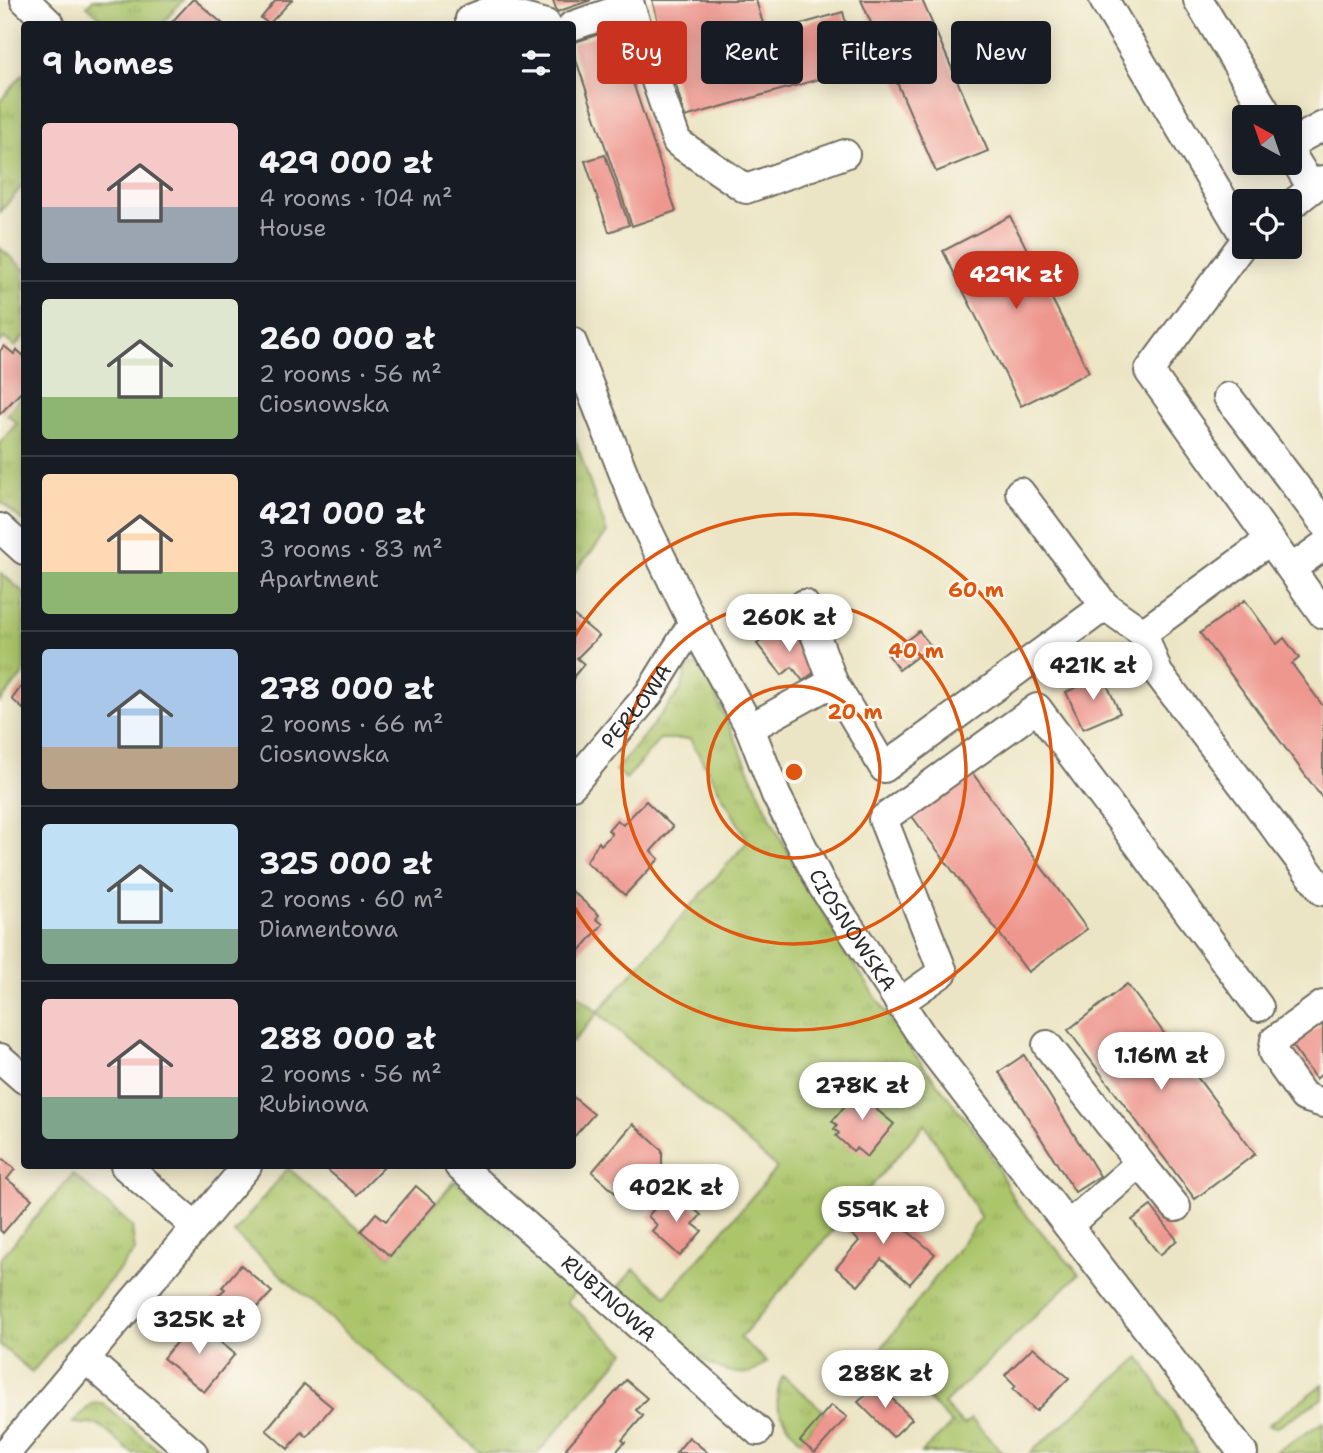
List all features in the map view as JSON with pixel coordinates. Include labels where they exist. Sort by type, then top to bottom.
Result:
[{"type":"street","points":[[25,0],[47,21]]},
{"type":"street","points":[[1104,0],[1232,214]]},
{"type":"street","points":[[1198,0],[1262,105]]},
{"type":"street","points":[[576,24],[629,3],[677,142],[746,189],[845,153]]},
{"type":"street","points":[[468,15],[493,10],[535,21]]},
{"type":"street","points":[[1302,137],[1323,126]]},
{"type":"street","points":[[1302,166],[1317,184],[1302,196]]},
{"type":"street","points":[[1232,258],[1149,371],[1323,614]]},
{"type":"street","name":"CIOSNOWSKA","points":[[576,352],[638,510],[693,623],[750,728],[776,795],[823,887],[899,1003],[1018,1163],[1069,1225],[1243,1453]]},
{"type":"street","points":[[1228,397],[1323,522]]},
{"type":"street","points":[[1020,492],[1105,606],[1143,634],[1158,673],[1323,891]]},
{"type":"street","points":[[0,528],[21,547]]},
{"type":"street","points":[[1143,634],[1270,540]]},
{"type":"street","points":[[1291,569],[1323,547]]},
{"type":"street","points":[[804,604],[833,682],[884,768],[1105,606]]},
{"type":"street","name":"PERŁOWA","points":[[576,780],[649,694],[693,623]]},
{"type":"street","points":[[750,728],[833,682]]},
{"type":"street","points":[[899,1003],[943,972],[883,819],[1037,708],[1259,1007]]},
{"type":"street","points":[[1323,1004],[1275,1040],[1273,1053],[1304,1097],[1323,1104]]},
{"type":"street","points":[[1047,1045],[1176,1207]]},
{"type":"street","points":[[0,1058],[21,1076]]},
{"type":"street","points":[[1069,1225],[1140,1163]]},
{"type":"street","points":[[128,1169],[195,1226]]},
{"type":"street","points":[[6,1453],[244,1169]]},
{"type":"street","name":"RUBINOWA","points":[[463,1169],[758,1431]]},
{"type":"street","points":[[86,1359],[193,1453]]},
{"type":"green space","points":[[93,0],[183,0],[165,21],[104,21],[87,6]]},
{"type":"green space","points":[[21,76],[21,188],[0,212],[0,101]]},
{"type":"green space","points":[[0,248],[21,266],[21,340],[15,347],[4,338],[0,343]]},
{"type":"green space","points":[[21,397],[21,519],[0,501],[0,443],[17,423],[7,414]]},
{"type":"green space","points":[[576,442],[607,533],[576,570]]},
{"type":"green space","points":[[1,573],[21,590],[21,677],[0,702]]},
{"type":"green space","points":[[697,665],[712,688],[779,836],[846,952],[911,1050],[985,1144],[1017,1205],[1079,1274],[944,1404],[963,1425],[971,1419],[1003,1453],[921,1453],[952,1424],[881,1349],[981,1218],[925,1124],[740,1338],[767,1362],[756,1371],[731,1372],[713,1366],[661,1328],[618,1287],[634,1269],[666,1296],[777,1168],[598,1013],[576,1038],[576,993],[598,1012],[748,841],[690,739],[660,739],[626,779],[616,770],[681,690],[687,668]]},
{"type":"green space","points":[[289,1169],[390,1256],[455,1181],[577,1289],[567,1302],[625,1352],[538,1453],[481,1453],[234,1233]]},
{"type":"green space","points":[[73,1174],[132,1226],[135,1251],[32,1372],[0,1345],[0,1259]]},
{"type":"green space","points":[[1140,1357],[1198,1453],[1030,1453]]},
{"type":"green space","points":[[783,1376],[825,1412],[800,1441],[783,1418],[777,1403]]},
{"type":"green space","points":[[1323,1384],[1323,1398],[1277,1427],[1268,1425]]},
{"type":"green space","points":[[102,1403],[162,1453],[132,1453],[99,1425],[73,1423],[91,1404]]},
{"type":"green space","points":[[1323,1422],[1323,1453],[1274,1453]]},
{"type":"building","points":[[195,0],[220,21],[173,21]]},
{"type":"building","points":[[276,0],[292,0],[272,21],[261,18]]},
{"type":"building","points":[[553,0],[591,0],[557,12]]},
{"type":"building","points":[[652,0],[756,0],[762,21],[701,21],[701,84],[802,84],[685,117],[676,84],[687,84],[687,21],[658,21]]},
{"type":"building","points":[[861,0],[922,0],[931,21],[870,21]]},
{"type":"building","points":[[843,12],[845,21],[817,21],[817,80],[803,84],[803,23]]},
{"type":"building","points":[[937,34],[951,66],[951,84],[959,84],[988,151],[936,172],[898,84],[937,84]]},
{"type":"building","points":[[597,35],[597,84],[633,84],[676,211],[632,226],[576,60],[576,42]]},
{"type":"building","points":[[605,155],[629,225],[609,232],[585,161]]},
{"type":"building","points":[[1010,216],[1089,372],[1021,406],[943,251]]},
{"type":"building","points":[[4,346],[14,354],[17,350],[21,353],[21,392],[0,414],[0,351]]},
{"type":"building","points":[[1245,600],[1277,644],[1284,638],[1299,658],[1292,664],[1323,706],[1323,799],[1200,633]]},
{"type":"building","points":[[576,617],[599,636],[577,658],[584,664],[576,674]]},
{"type":"building","points":[[790,627],[821,667],[803,681],[792,667],[782,675],[757,644],[777,629],[781,634]]},
{"type":"building","points":[[919,631],[931,646],[899,670],[888,654]]},
{"type":"building","points":[[1103,676],[1120,713],[1083,729],[1066,692]]},
{"type":"building","points":[[21,687],[21,707],[12,699]]},
{"type":"building","points":[[968,767],[1087,929],[1028,972],[908,811]]},
{"type":"building","points":[[646,801],[673,827],[651,851],[659,859],[625,895],[586,862],[599,842],[601,845],[612,834],[608,830],[617,820],[623,825]]},
{"type":"building","points":[[576,895],[599,915],[596,919],[603,924],[578,953]]},
{"type":"building","points":[[1127,984],[1255,1154],[1195,1199],[1068,1030]]},
{"type":"building","points":[[1323,1023],[1323,1073],[1316,1079],[1292,1046]]},
{"type":"building","points":[[1024,1055],[1100,1176],[1075,1192],[999,1072]]},
{"type":"building","points":[[863,1085],[882,1101],[876,1109],[894,1124],[867,1157],[856,1148],[853,1151],[836,1136],[839,1133],[834,1129],[837,1125],[832,1121]]},
{"type":"building","points":[[576,1099],[594,1114],[576,1134]]},
{"type":"building","points":[[633,1124],[662,1150],[662,1171],[631,1207],[592,1172]]},
{"type":"building","points":[[0,1157],[15,1169],[7,1179],[32,1199],[3,1233],[0,1230]]},
{"type":"building","points":[[327,1169],[382,1169],[357,1195]]},
{"type":"building","points":[[416,1186],[436,1203],[390,1256],[361,1231],[376,1213],[386,1221]]},
{"type":"building","points":[[667,1194],[677,1203],[682,1198],[701,1215],[693,1224],[702,1231],[680,1256],[652,1231],[657,1225],[648,1216]]},
{"type":"building","points":[[870,1200],[884,1211],[888,1207],[909,1224],[905,1229],[935,1254],[910,1284],[881,1259],[858,1286],[836,1268],[859,1241],[846,1229]]},
{"type":"building","points":[[1151,1206],[1177,1240],[1160,1255],[1132,1220]]},
{"type":"building","points":[[241,1265],[272,1292],[253,1312],[249,1309],[244,1315],[248,1319],[238,1330],[207,1305],[225,1289],[222,1287]]},
{"type":"building","points":[[194,1321],[235,1354],[204,1392],[163,1358]]},
{"type":"building","points":[[1033,1347],[1069,1378],[1036,1411],[1013,1389],[1016,1386],[1005,1375]]},
{"type":"building","points":[[626,1380],[647,1398],[636,1410],[643,1416],[622,1440],[625,1442],[615,1453],[572,1453],[566,1448]]},
{"type":"building","points":[[304,1384],[332,1407],[307,1437],[302,1432],[288,1449],[266,1430]]},
{"type":"building","points":[[878,1384],[912,1419],[893,1437],[858,1402]]},
{"type":"building","points":[[831,1405],[847,1417],[815,1453],[800,1441]]},
{"type":"building","points":[[689,1437],[708,1453],[676,1453]]}]
